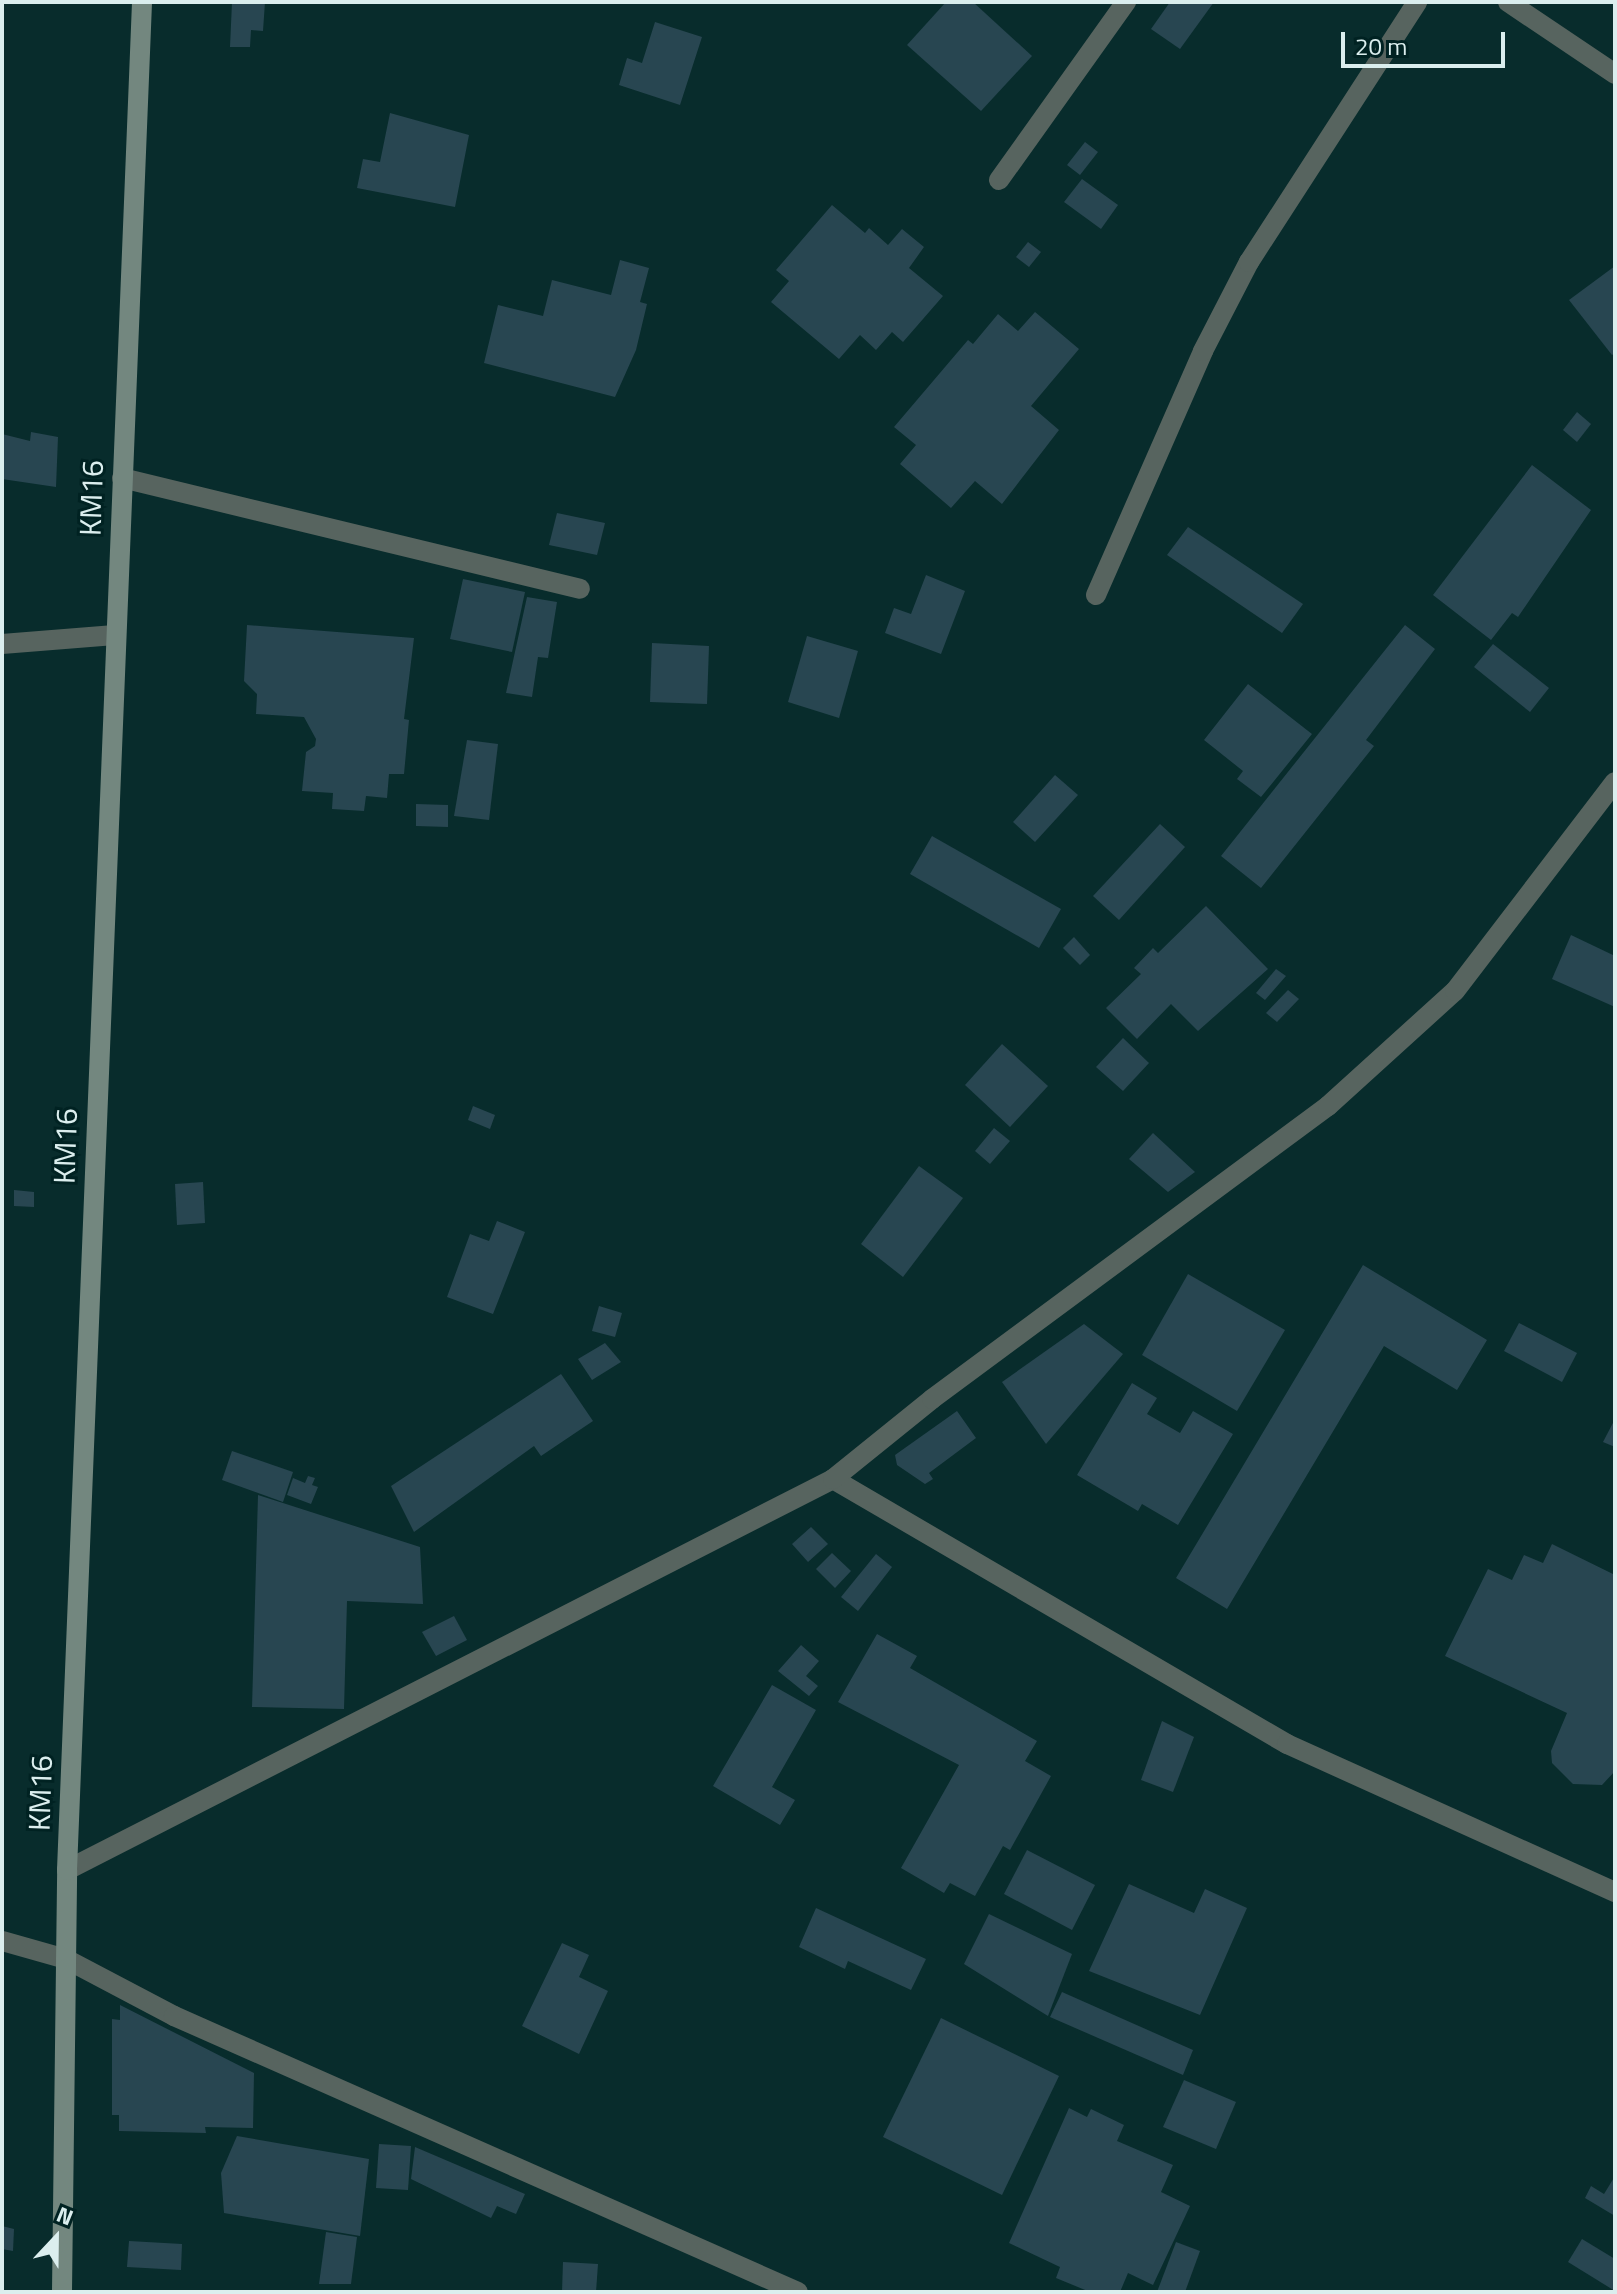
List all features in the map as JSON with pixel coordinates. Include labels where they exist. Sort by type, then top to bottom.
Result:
[{"type":"street","name":"KM16","points":[[62,2292],[67,1870],[142,2]]},
{"type":"street","points":[[999,180],[1126,2]]},
{"type":"street","points":[[1096,595],[1203,351],[1249,262],[1417,2]]},
{"type":"street","points":[[1508,2],[1615,74]]},
{"type":"street","points":[[122,478],[580,589]]},
{"type":"street","points":[[2,644],[115,635]]},
{"type":"street","points":[[67,1870],[833,1479],[932,1399],[1328,1106],[1455,991],[1615,782]]},
{"type":"street","points":[[833,1479],[1287,1744],[1615,1892]]},
{"type":"street","points":[[2,1941],[66,1959],[174,2016],[798,2292]]},
{"type":"building","points":[[232,2],[265,2],[263,31],[251,30],[250,47],[230,47]]},
{"type":"building","points":[[946,2],[973,2],[1032,56],[981,111],[907,45]]},
{"type":"building","points":[[1170,2],[1214,2],[1180,49],[1151,29]]},
{"type":"building","points":[[655,22],[702,37],[680,105],[619,85],[627,58],[642,63]]},
{"type":"building","points":[[390,113],[469,135],[455,207],[357,188],[363,159],[380,162]]},
{"type":"building","points":[[1085,142],[1098,152],[1080,175],[1067,165]]},
{"type":"building","points":[[1082,179],[1118,205],[1101,229],[1064,202]]},
{"type":"building","points":[[832,205],[865,233],[869,228],[888,245],[902,229],[924,247],[909,268],[943,296],[903,342],[892,332],[876,350],[860,335],[839,359],[771,302],[789,281],[776,270]]},
{"type":"building","points":[[1028,242],[1041,252],[1029,267],[1016,257]]},
{"type":"building","points":[[620,260],[649,268],[640,302],[647,304],[636,350],[615,397],[484,363],[498,305],[543,316],[552,280],[611,295]]},
{"type":"building","points":[[1615,266],[1615,353],[1612,355],[1569,300]]},
{"type":"building","points":[[1035,312],[1079,349],[1031,406],[1059,430],[1002,504],[975,481],[951,508],[900,464],[916,445],[894,427],[968,340],[973,344],[998,314],[1018,331]]},
{"type":"building","points":[[1577,412],[1591,424],[1577,442],[1563,430]]},
{"type":"building","points":[[31,432],[58,437],[56,487],[2,479],[2,434],[30,441]]},
{"type":"building","points":[[1532,465],[1591,510],[1518,617],[1512,613],[1491,640],[1433,595]]},
{"type":"building","points":[[557,513],[605,523],[597,555],[549,545]]},
{"type":"building","points":[[1188,527],[1303,604],[1282,633],[1167,555]]},
{"type":"building","points":[[926,575],[965,591],[941,654],[885,633],[894,608],[911,614]]},
{"type":"building","points":[[463,579],[525,592],[512,652],[450,639]]},
{"type":"building","points":[[527,597],[557,602],[548,658],[538,657],[532,697],[506,693]]},
{"type":"building","points":[[247,625],[414,638],[404,719],[409,720],[404,774],[389,774],[387,798],[366,796],[364,811],[332,809],[333,793],[302,791],[306,752],[315,746],[316,739],[304,717],[256,714],[257,694],[244,681]]},
{"type":"building","points":[[1405,625],[1435,649],[1366,740],[1374,746],[1261,888],[1221,856]]},
{"type":"building","points":[[807,636],[858,651],[839,718],[788,702]]},
{"type":"building","points":[[652,643],[709,646],[707,704],[650,702]]},
{"type":"building","points":[[1493,644],[1549,688],[1530,712],[1474,667]]},
{"type":"building","points":[[1248,684],[1312,734],[1261,797],[1237,779],[1243,771],[1204,740]]},
{"type":"building","points":[[467,740],[498,744],[489,820],[454,816]]},
{"type":"building","points":[[1055,775],[1078,795],[1035,842],[1013,822]]},
{"type":"building","points":[[416,804],[448,805],[448,827],[416,826]]},
{"type":"building","points":[[1160,824],[1185,847],[1119,920],[1093,896]]},
{"type":"building","points":[[932,836],[1061,909],[1039,948],[910,874]]},
{"type":"building","points":[[1206,906],[1268,969],[1198,1031],[1171,1004],[1137,1039],[1106,1008],[1141,974],[1134,968],[1153,948],[1158,953]]},
{"type":"building","points":[[1571,935],[1615,956],[1615,1007],[1552,979]]},
{"type":"building","points":[[1074,937],[1090,955],[1080,965],[1063,948]]},
{"type":"building","points":[[1276,969],[1286,976],[1265,1000],[1256,993]]},
{"type":"building","points":[[1288,990],[1299,999],[1277,1022],[1266,1013]]},
{"type":"building","points":[[1123,1038],[1149,1063],[1123,1091],[1096,1067]]},
{"type":"building","points":[[1002,1044],[1048,1086],[1010,1127],[965,1085]]},
{"type":"building","points":[[473,1106],[495,1115],[490,1129],[468,1120]]},
{"type":"building","points":[[994,1128],[1010,1141],[990,1164],[975,1151]]},
{"type":"building","points":[[1153,1133],[1195,1172],[1168,1192],[1129,1159]]},
{"type":"building","points":[[919,1166],[963,1198],[903,1277],[861,1244]]},
{"type":"building","points":[[203,1182],[205,1223],[177,1225],[175,1184]]},
{"type":"building","points":[[14,1190],[34,1192],[34,1207],[14,1206]]},
{"type":"building","points":[[497,1221],[525,1232],[493,1314],[447,1297],[470,1234],[489,1241]]},
{"type":"building","points":[[1363,1265],[1487,1340],[1457,1390],[1384,1346],[1227,1609],[1176,1578]]},
{"type":"building","points":[[1188,1274],[1285,1330],[1237,1411],[1142,1355]]},
{"type":"building","points":[[599,1306],[622,1313],[615,1337],[592,1331]]},
{"type":"building","points":[[1519,1323],[1577,1353],[1562,1382],[1504,1351]]},
{"type":"building","points":[[1084,1324],[1123,1354],[1046,1444],[1002,1382]]},
{"type":"building","points":[[605,1343],[621,1362],[592,1380],[578,1359]]},
{"type":"building","points":[[561,1374],[593,1421],[541,1456],[534,1446],[414,1532],[391,1486]]},
{"type":"building","points":[[1132,1383],[1157,1398],[1147,1414],[1180,1433],[1193,1411],[1233,1434],[1178,1525],[1142,1504],[1138,1511],[1077,1475]]},
{"type":"building","points":[[957,1411],[976,1438],[929,1473],[933,1479],[925,1484],[897,1465],[895,1455]]},
{"type":"building","points":[[1615,1419],[1615,1447],[1603,1442]]},
{"type":"building","points":[[232,1451],[293,1472],[283,1502],[222,1480]]},
{"type":"building","points":[[308,1476],[315,1478],[312,1485],[318,1487],[311,1504],[287,1495],[293,1478],[305,1483]]},
{"type":"building","points":[[258,1495],[420,1547],[423,1604],[347,1601],[344,1709],[252,1707]]},
{"type":"building","points":[[811,1527],[828,1544],[808,1562],[792,1544]]},
{"type":"building","points":[[1552,1544],[1615,1575],[1615,1771],[1602,1785],[1573,1784],[1552,1763],[1551,1751],[1567,1713],[1445,1656],[1488,1569],[1512,1580],[1524,1555],[1543,1563]]},
{"type":"building","points":[[832,1553],[851,1571],[835,1588],[816,1569]]},
{"type":"building","points":[[876,1554],[892,1567],[858,1611],[841,1597]]},
{"type":"building","points":[[454,1616],[467,1640],[436,1656],[422,1632]]},
{"type":"building","points":[[877,1634],[917,1656],[910,1668],[1037,1741],[1025,1761],[1051,1776],[1010,1850],[1003,1846],[975,1896],[950,1883],[944,1893],[901,1868],[959,1765],[838,1702]]},
{"type":"building","points":[[801,1645],[819,1661],[806,1676],[818,1686],[809,1696],[778,1671]]},
{"type":"building","points":[[772,1685],[816,1710],[772,1787],[795,1800],[780,1825],[713,1786]]},
{"type":"building","points":[[1162,1721],[1194,1737],[1173,1792],[1141,1780]]},
{"type":"building","points":[[1027,1850],[1095,1885],[1072,1930],[1004,1894]]},
{"type":"building","points":[[1129,1884],[1194,1913],[1205,1889],[1247,1908],[1200,2015],[1089,1971]]},
{"type":"building","points":[[816,1908],[926,1959],[911,1990],[848,1961],[845,1969],[799,1947]]},
{"type":"building","points":[[989,1914],[1072,1954],[1048,2016],[964,1964]]},
{"type":"building","points":[[562,1943],[589,1955],[579,1977],[608,1991],[579,2054],[522,2026]]},
{"type":"building","points":[[1062,1992],[1193,2050],[1183,2075],[1050,2017]]},
{"type":"building","points":[[120,2005],[254,2073],[253,2128],[205,2127],[206,2133],[119,2131],[119,2115],[112,2115],[112,2019],[120,2020]]},
{"type":"building","points":[[941,2018],[1059,2076],[1002,2195],[883,2137]]},
{"type":"building","points":[[1184,2080],[1236,2102],[1216,2149],[1163,2127]]},
{"type":"building","points":[[1069,2108],[1087,2117],[1091,2109],[1124,2125],[1117,2141],[1173,2165],[1161,2192],[1190,2206],[1153,2285],[1128,2273],[1120,2292],[1090,2292],[1056,2278],[1060,2267],[1009,2243]]},
{"type":"building","points":[[237,2136],[369,2159],[360,2236],[224,2213],[221,2173]]},
{"type":"building","points":[[379,2144],[411,2146],[408,2190],[376,2188]]},
{"type":"building","points":[[415,2147],[525,2194],[516,2214],[497,2206],[491,2218],[411,2179]]},
{"type":"building","points":[[1615,2176],[1615,2216],[1585,2198],[1591,2186],[1604,2194]]},
{"type":"building","points":[[2,2226],[14,2229],[13,2251],[2,2249]]},
{"type":"building","points":[[326,2232],[357,2237],[351,2284],[319,2284]]},
{"type":"building","points":[[1582,2239],[1615,2259],[1615,2291],[1568,2262]]},
{"type":"building","points":[[129,2241],[182,2244],[181,2270],[127,2267]]},
{"type":"building","points":[[1176,2242],[1200,2251],[1185,2292],[1157,2292]]},
{"type":"building","points":[[563,2262],[598,2264],[596,2292],[562,2292]]}]
